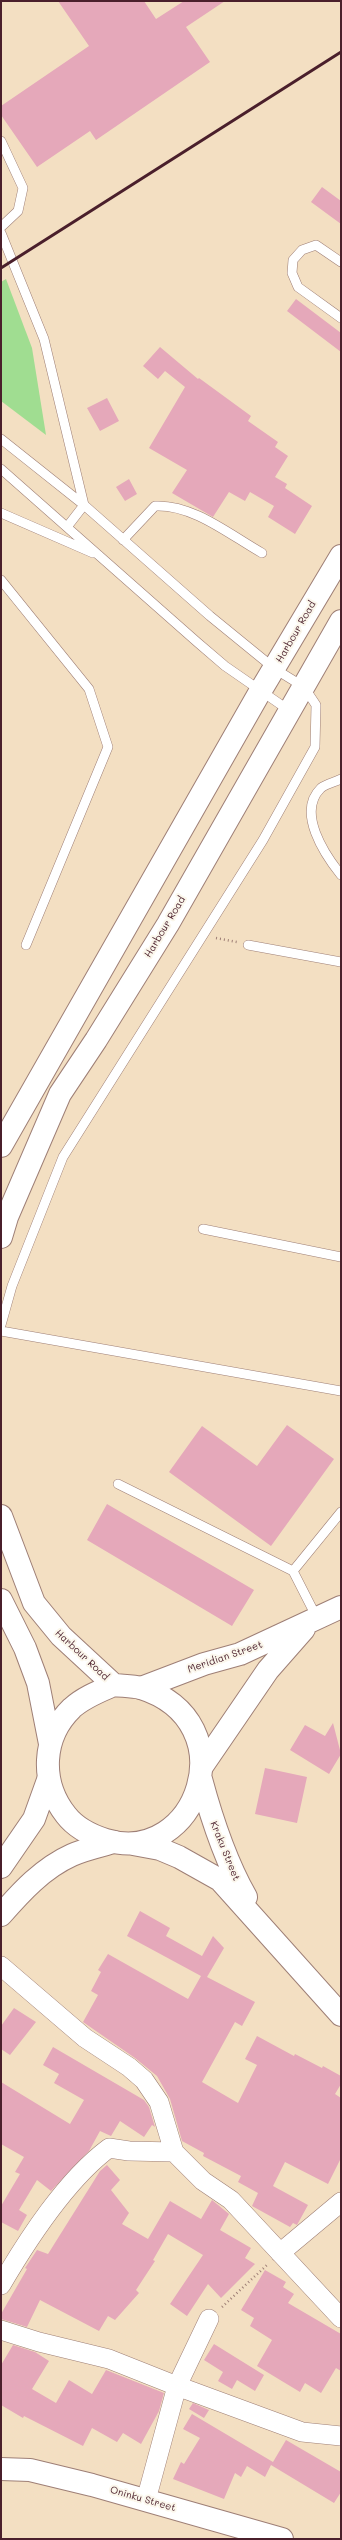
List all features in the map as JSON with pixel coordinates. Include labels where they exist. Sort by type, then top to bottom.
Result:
[{"type":"main road","name":"Harbour Road","points":[[1,1146],[24,1103],[261,690],[341,556]]},
{"type":"main road","name":"Harbour Road","points":[[1,1237],[7,1217],[60,1094],[96,1040],[168,924],[341,621]]},
{"type":"main road","points":[[1,1123],[24,1103]]},
{"type":"main road","name":"Harbour Road","points":[[1,1516],[34,1603],[61,1636],[114,1685]]},
{"type":"main road","points":[[1,1600],[25,1648],[38,1683],[50,1744]]},
{"type":"main road","name":"Meridian Street","points":[[141,1688],[204,1664],[240,1654],[313,1622],[341,1607]]},
{"type":"main road","name":"Meridian Street","points":[[202,1772],[268,1670],[313,1622]]},
{"type":"main road","points":[[1,1867],[34,1819],[48,1780],[47,1762],[50,1744],[58,1724],[73,1707],[91,1695],[114,1685],[141,1688]]},
{"type":"main road","name":"Kraku Street","points":[[141,1688],[171,1704],[184,1715],[193,1730],[219,1837],[233,1873],[258,1920]]},
{"type":"main road","points":[[1,1915],[22,1891],[47,1870],[72,1855],[120,1842],[148,1839],[167,1830],[183,1817],[195,1799],[202,1772]]},
{"type":"main road","name":"Kraku Street","points":[[48,1780],[56,1801],[69,1819],[93,1836],[166,1852],[220,1880],[258,1920],[341,2015]]},
{"type":"main road","name":"Oninku Street","points":[[1,2470],[30,2470],[146,2500],[282,2539]]},
{"type":"street","points":[[1,1966],[85,2038],[129,2067],[144,2080],[159,2102],[174,2152],[202,2181],[231,2200],[341,2318]]},
{"type":"street","points":[[1,2285],[28,2239],[85,2169],[97,2157],[109,2148],[174,2152]]},
{"type":"street","points":[[280,2253],[341,2202]]},
{"type":"street","points":[[146,2500],[177,2386],[209,2319]]},
{"type":"street","points":[[1,2330],[39,2342],[109,2360],[302,2432],[341,2436]]},
{"type":"lane","points":[[1,141],[23,188],[18,211],[1,227]]},
{"type":"lane","points":[[1,233],[44,339],[84,505]]},
{"type":"lane","points":[[341,262],[316,245],[302,250],[294,260],[292,273],[298,287],[341,318]]},
{"type":"lane","points":[[1,439],[84,505],[210,616],[275,668],[304,687],[316,705],[315,747],[263,840],[63,1157],[12,1286],[1,1325]]},
{"type":"lane","points":[[1,469],[102,556],[197,642],[290,711]]},
{"type":"lane","points":[[67,527],[84,505]]},
{"type":"lane","points":[[123,540],[155,506],[170,505],[194,514],[262,553]]},
{"type":"lane","points":[[1,513],[102,556]]},
{"type":"lane","points":[[1,580],[89,689],[108,747],[26,944]]},
{"type":"lane","points":[[341,779],[321,788],[312,807],[315,834],[330,862],[341,875]]},
{"type":"lane","points":[[248,945],[341,962]]},
{"type":"lane","points":[[203,1229],[341,1257]]},
{"type":"lane","points":[[1,1331],[341,1392]]},
{"type":"lane","points":[[118,1484],[293,1571],[313,1622]]},
{"type":"lane","points":[[293,1571],[341,1512]]},
{"type":"path","points":[[209,2319],[280,2253]]},
{"type":"green space","points":[[6,279],[32,348],[46,435],[1,401],[1,282]]},
{"type":"building","points":[[58,1],[144,1],[156,19],[184,1],[225,1],[186,27],[210,62],[96,140],[90,131],[37,167],[1,115],[1,106],[89,46]]},
{"type":"building","points":[[322,187],[341,201],[341,224],[311,202]]},
{"type":"building","points":[[296,299],[341,333],[341,352],[287,311]]},
{"type":"building","points":[[160,347],[198,379],[199,378],[251,416],[248,421],[278,442],[275,447],[288,456],[275,477],[287,484],[285,488],[312,506],[295,534],[268,517],[274,506],[250,492],[245,501],[229,492],[213,517],[172,493],[187,470],[149,448],[185,387],[165,371],[158,379],[143,366]]},
{"type":"building","points":[[107,398],[119,421],[100,431],[87,408]]},
{"type":"building","points":[[129,479],[137,494],[125,501],[116,487]]},
{"type":"building","points":[[287,1425],[334,1459],[271,1546],[169,1472],[202,1426],[257,1466]]},
{"type":"building","points":[[107,1504],[254,1590],[232,1626],[87,1540]]},
{"type":"building","points":[[333,1723],[341,1754],[329,1774],[290,1750],[305,1725],[325,1736]]},
{"type":"building","points":[[265,1768],[307,1777],[297,1823],[255,1814]]},
{"type":"building","points":[[140,1911],[170,1928],[166,1936],[202,1956],[213,1936],[224,1948],[207,1977],[255,2002],[242,2026],[235,2022],[202,2082],[238,2103],[257,2065],[245,2059],[257,2036],[294,2056],[295,2054],[322,2068],[323,2066],[341,2076],[341,2084],[335,2094],[341,2098],[341,2158],[328,2184],[285,2162],[273,2186],[308,2205],[297,2225],[293,2223],[290,2227],[252,2206],[258,2193],[238,2182],[241,2176],[203,2156],[204,2153],[182,2141],[170,2099],[157,2076],[135,2058],[83,2022],[98,1995],[91,1991],[101,1972],[98,1970],[108,1954],[188,1999],[201,1976],[127,1936]]},
{"type":"building","points":[[14,2008],[36,2022],[10,2055],[1,2049],[1,2026]]},
{"type":"building","points":[[53,2047],[144,2100],[149,2107],[155,2127],[152,2125],[144,2137],[120,2121],[111,2136],[100,2131],[89,2151],[51,2191],[37,2180],[19,2210],[27,2215],[18,2231],[1,2222],[1,2206],[20,2174],[15,2172],[24,2157],[1,2144],[1,2082],[70,2124],[84,2100],[54,2083],[59,2074],[43,2065]]},
{"type":"building","points":[[107,2165],[120,2180],[111,2190],[129,2213],[122,2224],[148,2239],[170,2201],[201,2219],[212,2200],[229,2214],[220,2230],[251,2248],[245,2258],[255,2264],[221,2298],[208,2284],[187,2316],[170,2304],[203,2255],[168,2234],[153,2260],[155,2261],[136,2290],[139,2293],[115,2320],[108,2316],[99,2331],[40,2300],[27,2327],[1,2319],[1,2314],[27,2269],[25,2268],[37,2250],[48,2254],[100,2171]]},
{"type":"building","points":[[265,2270],[286,2282],[283,2287],[294,2294],[288,2303],[341,2334],[341,2371],[336,2368],[321,2393],[305,2383],[300,2392],[257,2366],[272,2340],[250,2326],[254,2318],[241,2310]]},
{"type":"building","points":[[214,2344],[264,2375],[255,2391],[237,2380],[232,2389],[218,2381],[223,2372],[204,2360]]},
{"type":"building","points":[[13,2345],[35,2352],[49,2361],[32,2389],[56,2403],[69,2380],[92,2394],[106,2370],[164,2393],[159,2411],[141,2444],[123,2433],[117,2442],[92,2428],[83,2446],[24,2416],[23,2418],[1,2405],[1,2365]]},
{"type":"building","points":[[193,2403],[209,2410],[204,2418],[189,2409]]},
{"type":"building","points":[[192,2414],[273,2462],[286,2440],[341,2472],[341,2492],[334,2503],[271,2465],[265,2477],[247,2466],[241,2477],[235,2473],[224,2499],[173,2479],[181,2462],[184,2464],[200,2438],[183,2429]]},
{"type":"railway","points":[[1,268],[341,52]]}]
